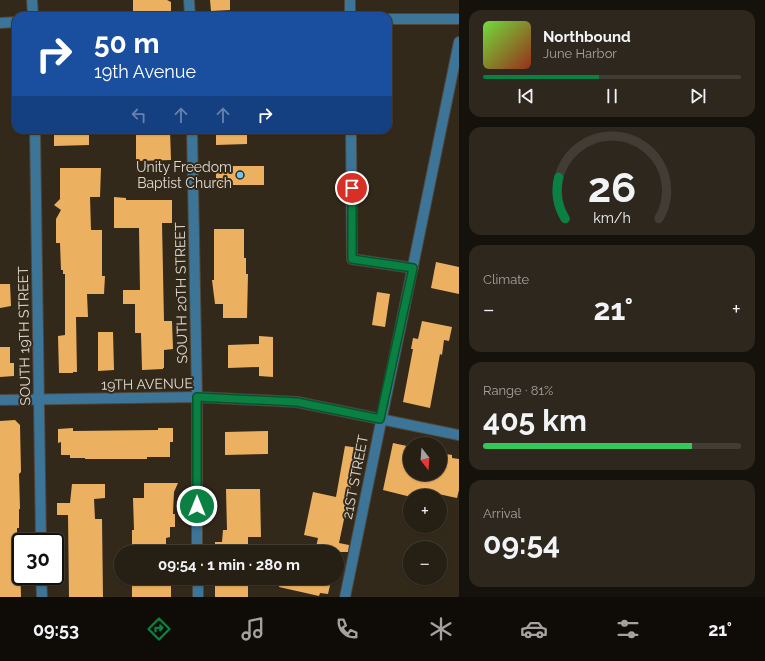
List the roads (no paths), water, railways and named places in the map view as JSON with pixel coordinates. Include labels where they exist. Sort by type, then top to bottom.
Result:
[{"type":"street","points":[[32,0],[33,12]]},
{"type":"street","points":[[190,0],[190,12]]},
{"type":"street","points":[[350,0],[350,12]]},
{"type":"street","points":[[392,19],[459,19]]},
{"type":"street","points":[[0,23],[12,22]]},
{"type":"street","name":"21ST STREET","points":[[345,597],[380,419],[413,268],[459,42]]},
{"type":"street","name":"SOUTH 19TH STREET","points":[[34,134],[41,533]]},
{"type":"street","name":"SOUTH 20TH STREET","points":[[192,134],[198,545]]},
{"type":"street","points":[[351,134],[352,259],[413,268]]},
{"type":"street","name":"19TH AVENUE","points":[[0,400],[197,397],[297,402],[459,435]]},
{"type":"street","points":[[41,585],[42,597]]},
{"type":"street","points":[[198,585],[198,597]]},
{"type":"place","name":"Unity Freedom Baptist Church","points":[[240,175]]}]
